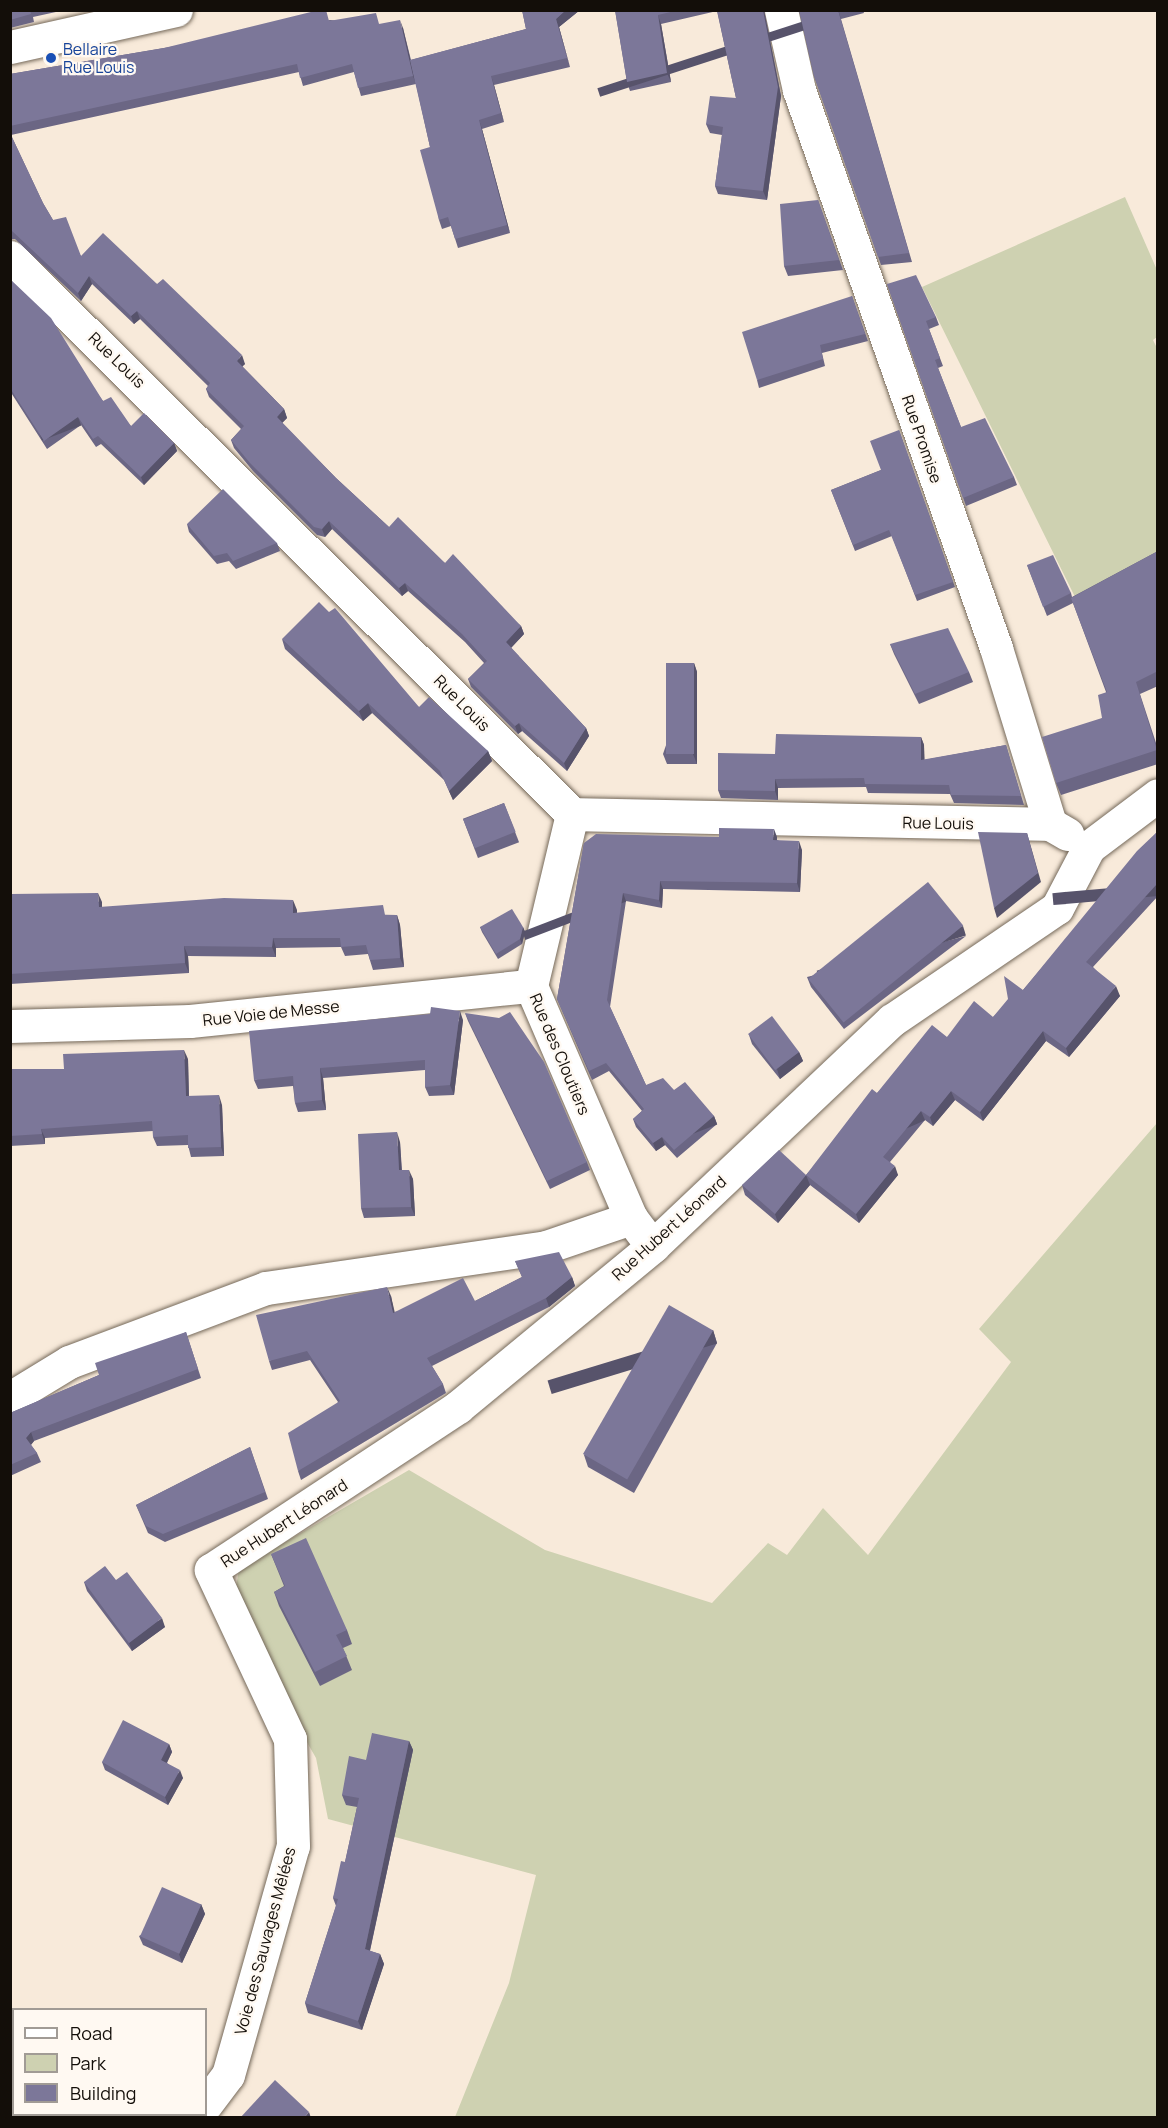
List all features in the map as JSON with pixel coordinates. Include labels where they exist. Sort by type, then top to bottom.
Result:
[{"type":"street","points":[[10,47],[176,10]]},
{"type":"street","name":"Rue Promise","points":[[781,10],[799,90],[996,648],[1050,824]]},
{"type":"street","name":"Rue Louis","points":[[10,257],[572,814],[1050,824]]},
{"type":"street","points":[[1050,824],[1089,847],[1158,795]]},
{"type":"street","name":"Rue des Cloutiers","points":[[572,814],[531,986],[631,1218],[652,1246]]},
{"type":"street","name":"Rue Hubert Léonard","points":[[211,1570],[458,1407],[652,1246],[892,1020],[1057,908],[1089,847]]},
{"type":"street","name":"Rue Voie de Messe","points":[[10,1026],[190,1021],[531,986]]},
{"type":"street","points":[[10,1398],[69,1362],[266,1288],[546,1247],[631,1218]]},
{"type":"street","name":"Voie des Sauvages Mêlées","points":[[207,2103],[228,2075],[293,1846],[290,1739],[211,1570]]},
{"type":"green space","points":[[1125,197],[1157,270],[1157,337],[1153,340],[1158,350],[1157,553],[1076,599],[922,287]]},
{"type":"green space","points":[[1157,1123],[1157,2117],[455,2117],[509,1983],[536,1875],[328,1819],[316,1758],[232,1611],[239,1569],[409,1470],[545,1550],[712,1603],[768,1543],[787,1555],[823,1508],[868,1555],[1011,1362],[979,1329]]},
{"type":"building","points":[[10,10],[30,10],[31,14],[10,20]]},
{"type":"building","points":[[326,10],[329,21],[376,13],[379,24],[400,20],[413,76],[358,88],[352,64],[300,78],[297,64],[10,126],[10,74],[164,48]]},
{"type":"building","points":[[522,10],[566,10],[556,19],[567,58],[491,76],[501,113],[479,120],[507,225],[455,239],[448,217],[439,220],[420,150],[430,147],[410,60],[526,29]]},
{"type":"building","points":[[615,10],[679,10],[658,15],[667,73],[627,82]]},
{"type":"building","points":[[717,10],[763,10],[778,87],[763,191],[715,186],[723,127],[706,124],[710,96],[736,98]]},
{"type":"building","points":[[799,10],[838,10],[909,253],[878,257],[814,76]]},
{"type":"building","points":[[10,133],[53,220],[66,217],[81,256],[103,233],[157,284],[163,279],[242,355],[237,361],[284,409],[277,417],[336,478],[389,527],[398,517],[445,563],[453,554],[521,626],[506,642],[586,728],[564,763],[519,723],[515,726],[468,679],[487,661],[462,634],[405,583],[399,588],[329,521],[322,529],[314,527],[250,463],[231,440],[244,426],[206,389],[210,383],[137,311],[131,316],[89,276],[78,293],[10,231]]},
{"type":"building","points":[[818,200],[839,260],[784,266],[780,204]]},
{"type":"building","points":[[916,275],[936,317],[926,321],[940,358],[935,360],[961,427],[985,418],[1014,477],[963,498],[887,284]]},
{"type":"building","points":[[10,279],[51,318],[103,401],[111,397],[131,426],[144,413],[174,443],[141,477],[98,436],[93,439],[78,417],[44,441],[10,388]]},
{"type":"building","points":[[852,296],[865,334],[820,345],[823,359],[757,380],[742,332]]},
{"type":"building","points":[[899,430],[953,582],[915,595],[889,530],[853,545],[831,490],[881,470],[870,441]]},
{"type":"building","points":[[223,489],[277,543],[233,561],[227,553],[214,556],[187,524]]},
{"type":"building","points":[[1158,551],[1158,671],[1136,682],[1157,750],[1056,783],[1042,737],[1102,718],[1098,695],[1107,692],[1071,598]]},
{"type":"building","points":[[1053,555],[1071,593],[1043,607],[1027,565]]},
{"type":"building","points":[[319,602],[329,612],[335,608],[419,707],[429,697],[488,751],[449,791],[440,771],[368,703],[359,711],[282,639]]},
{"type":"building","points":[[948,628],[969,672],[915,694],[890,644]]},
{"type":"building","points":[[666,663],[694,663],[694,754],[666,754]]},
{"type":"building","points":[[776,734],[921,737],[921,760],[1006,745],[1021,796],[951,795],[949,785],[865,784],[864,778],[775,779],[775,791],[718,790],[718,753],[775,754]]},
{"type":"building","points":[[504,803],[516,832],[475,848],[463,819]]},
{"type":"building","points":[[719,828],[774,829],[773,840],[799,841],[797,883],[660,881],[659,900],[623,893],[607,1000],[646,1085],[663,1078],[674,1090],[685,1082],[714,1116],[674,1150],[662,1137],[653,1143],[633,1119],[644,1109],[606,1063],[589,1071],[557,999],[584,843],[596,834],[719,837]]},
{"type":"building","points":[[1158,831],[1158,885],[1086,962],[1116,986],[1066,1048],[1043,1031],[980,1112],[951,1091],[930,1117],[921,1111],[883,1157],[895,1166],[856,1214],[806,1175],[872,1089],[877,1093],[932,1025],[947,1037],[974,1001],[993,1017],[1008,999],[1004,976],[1023,990],[1137,851]]},
{"type":"building","points":[[978,832],[1027,833],[1038,873],[994,908]]},
{"type":"building","points":[[928,882],[963,926],[844,1022],[808,979]]},
{"type":"building","points":[[98,893],[99,907],[224,898],[293,900],[293,913],[383,905],[385,915],[397,915],[400,958],[370,960],[366,945],[341,947],[340,938],[273,938],[272,947],[184,946],[185,963],[10,974],[10,894]]},
{"type":"building","points":[[512,909],[523,927],[520,939],[496,954],[480,927]]},
{"type":"building","points":[[431,1007],[460,1011],[450,1085],[425,1087],[425,1060],[320,1068],[322,1100],[295,1103],[293,1076],[254,1080],[249,1031],[430,1014]]},
{"type":"building","points":[[510,1012],[544,1062],[587,1162],[547,1181],[465,1013],[499,1018]]},
{"type":"building","points":[[772,1016],[799,1052],[775,1070],[748,1034]]},
{"type":"building","points":[[184,1050],[186,1096],[219,1095],[221,1147],[188,1148],[188,1135],[153,1137],[152,1121],[41,1129],[42,1134],[10,1136],[10,1069],[64,1069],[63,1054]]},
{"type":"building","points":[[397,1132],[399,1170],[409,1170],[411,1207],[361,1208],[358,1134]]},
{"type":"building","points":[[779,1150],[806,1175],[775,1214],[742,1185]]},
{"type":"building","points":[[559,1252],[572,1277],[546,1298],[427,1358],[443,1384],[298,1471],[288,1433],[340,1401],[307,1351],[269,1361],[256,1315],[387,1287],[393,1313],[463,1278],[475,1301],[522,1277],[515,1261]]},
{"type":"building","points":[[669,1305],[713,1330],[627,1479],[583,1454]]},
{"type":"building","points":[[186,1332],[198,1369],[31,1432],[26,1438],[37,1453],[10,1465],[10,1413],[99,1375],[95,1363]]},
{"type":"building","points":[[250,1447],[265,1492],[163,1534],[146,1526],[136,1505]]},
{"type":"building","points":[[306,1538],[347,1630],[336,1635],[347,1656],[315,1672],[274,1592],[285,1586],[271,1554]]},
{"type":"building","points":[[105,1566],[116,1580],[127,1572],[162,1618],[129,1643],[84,1582]]},
{"type":"building","points":[[123,1720],[169,1744],[161,1760],[180,1770],[165,1797],[102,1762]]},
{"type":"building","points":[[372,1733],[409,1741],[365,1949],[380,1954],[358,2021],[305,2003],[338,1899],[333,1898],[341,1861],[345,1862],[359,1798],[342,1795],[349,1756],[366,1760]]},
{"type":"building","points":[[162,1887],[201,1904],[179,1954],[140,1936]]},
{"type":"building","points":[[275,2080],[309,2112],[304,2118],[240,2118]]},
{"type":"place","name":"Bellaire Rue Louis","points":[[51,58]]}]
